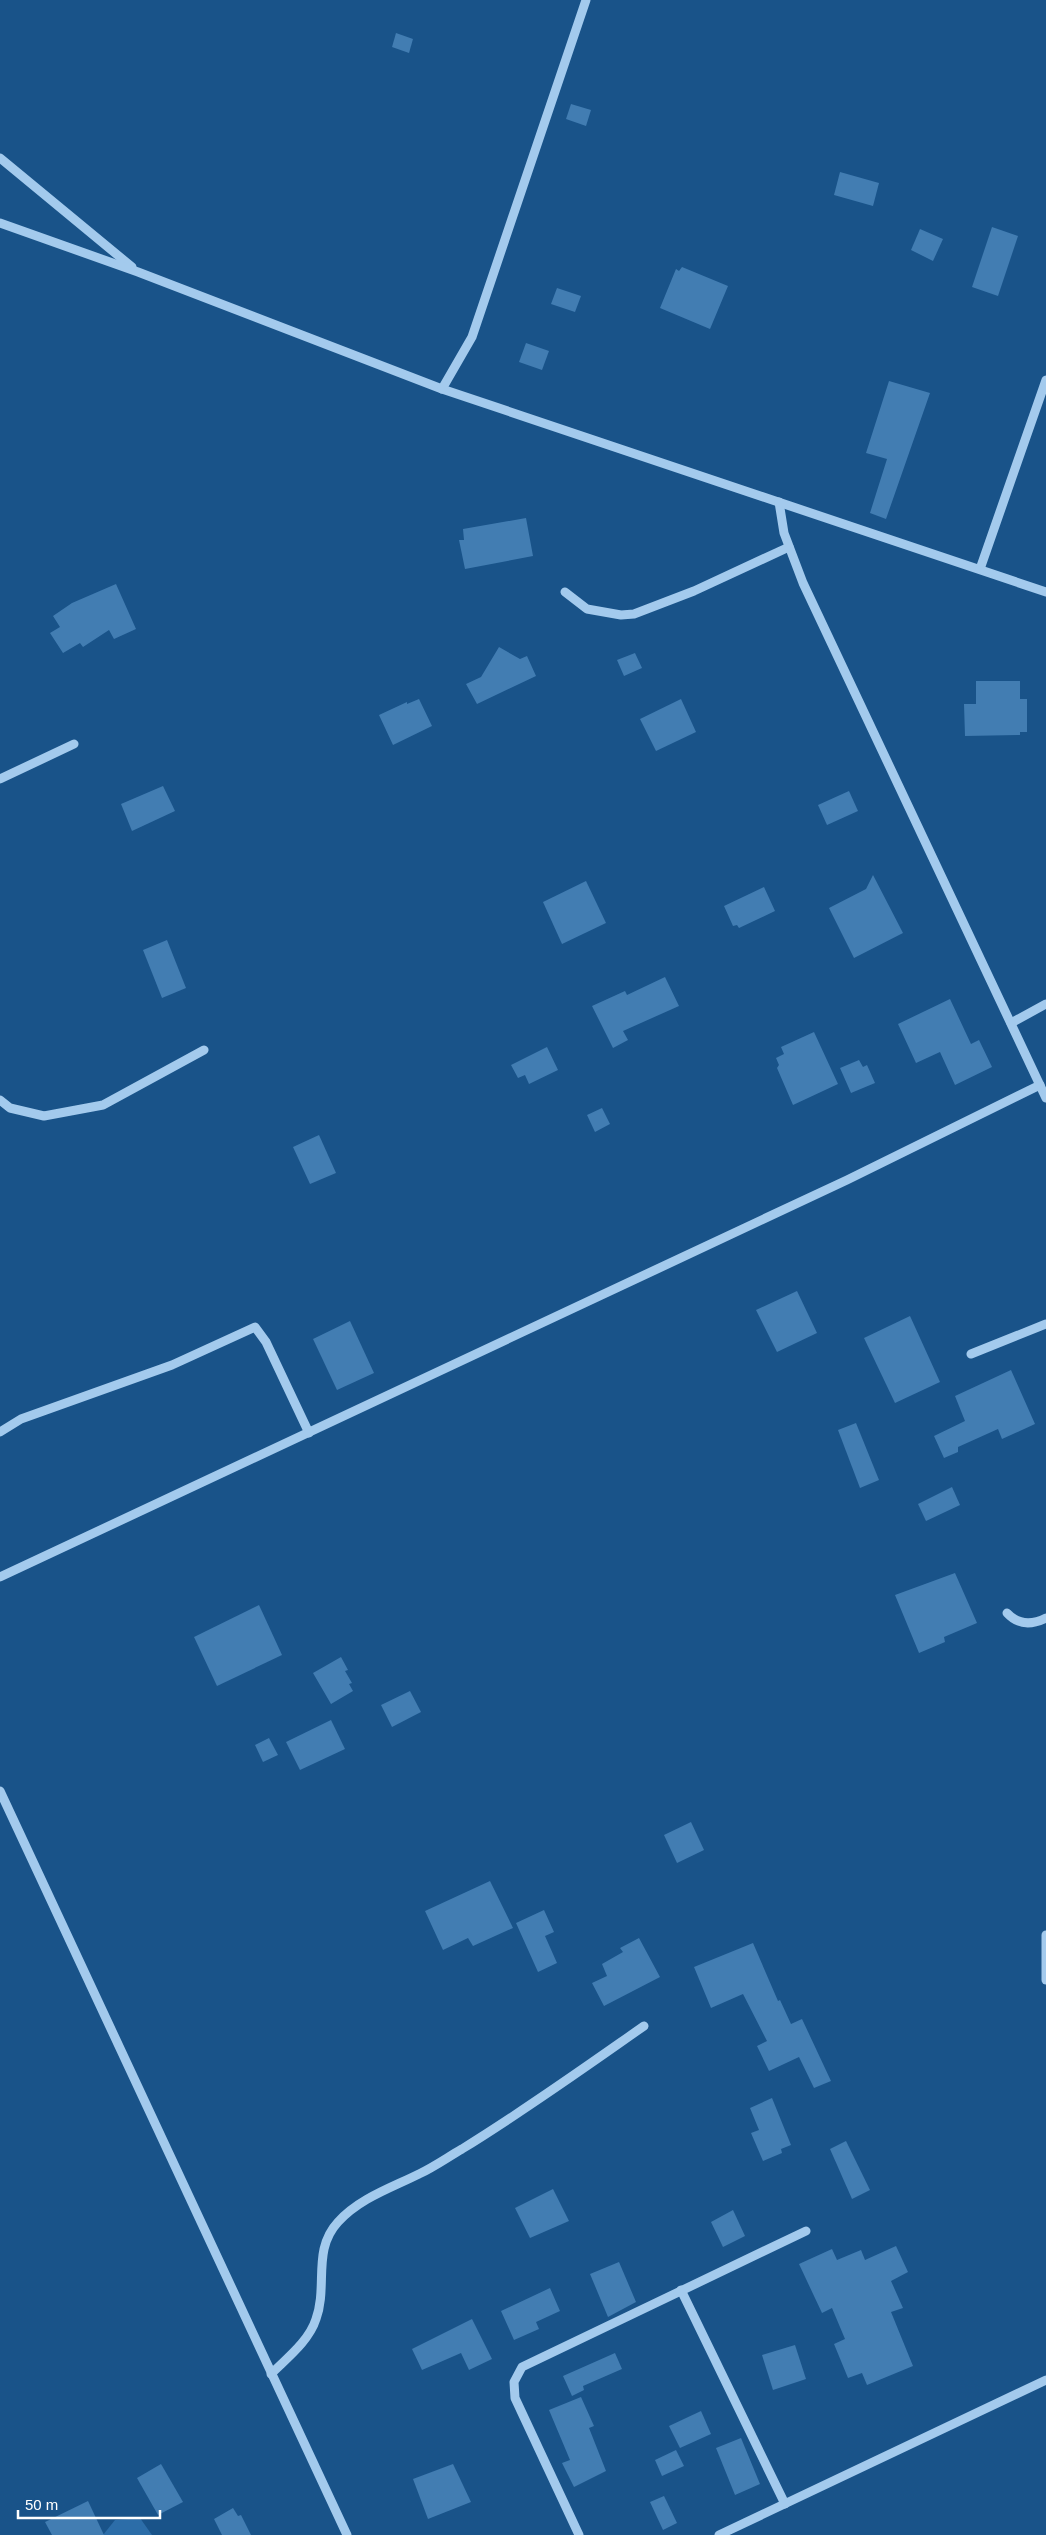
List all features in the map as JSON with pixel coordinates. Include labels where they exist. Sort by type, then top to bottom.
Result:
[{"type":"street","points":[[442,389],[472,337],[586,0]]},
{"type":"street","points":[[0,158],[138,272]]},
{"type":"street","points":[[0,223],[138,272],[442,389],[1046,592]]},
{"type":"street","points":[[980,569],[1046,380]]},
{"type":"street","points":[[779,502],[781,520],[803,583],[1046,1098]]},
{"type":"street","points":[[565,592],[587,610],[613,614],[634,614],[694,591],[789,547]]},
{"type":"street","points":[[0,779],[74,744]]},
{"type":"street","points":[[1011,1023],[1046,1004]]},
{"type":"street","points":[[0,1100],[10,1108],[44,1116],[103,1105],[204,1050]]},
{"type":"street","points":[[0,1577],[838,1184],[1040,1085]]},
{"type":"street","points":[[971,1354],[1046,1324]]},
{"type":"street","points":[[0,1432],[21,1419],[172,1365],[255,1327],[266,1342],[308,1433]]},
{"type":"street","points":[[1007,1614],[1013,1620],[1030,1624],[1046,1618]]},
{"type":"street","points":[[0,1791],[346,2535]]},
{"type":"street","points":[[1046,1935],[1046,1980]]},
{"type":"street","points":[[271,2374],[305,2337],[316,2320],[320,2308],[323,2248],[326,2238],[346,2213],[365,2200],[422,2172],[463,2148],[644,2026]]},
{"type":"street","points":[[579,2535],[515,2398],[514,2382],[522,2367],[806,2231]]},
{"type":"street","points":[[680,2290],[785,2504]]},
{"type":"street","points":[[719,2535],[1046,2380]]},
{"type":"shaded area","points":[[140,2518],[152,2535],[103,2535],[115,2520]]},
{"type":"building","points":[[396,33],[413,39],[409,53],[392,47]]},
{"type":"building","points":[[571,104],[591,110],[586,126],[566,119]]},
{"type":"building","points":[[840,172],[879,183],[873,206],[834,195]]},
{"type":"building","points":[[992,227],[1018,236],[998,296],[972,287]]},
{"type":"building","points":[[920,229],[943,239],[933,261],[911,250]]},
{"type":"building","points":[[682,267],[728,286],[710,329],[660,308],[676,269],[679,271]]},
{"type":"building","points":[[557,288],[581,296],[575,312],[551,304]]},
{"type":"building","points":[[526,343],[549,351],[542,370],[519,362]]},
{"type":"building","points":[[889,381],[930,393],[886,519],[870,513],[887,459],[866,453]]},
{"type":"building","points":[[526,518],[533,556],[465,569],[459,540],[464,540],[463,529]]},
{"type":"building","points":[[116,584],[136,629],[114,639],[109,630],[83,647],[80,643],[63,653],[50,633],[60,627],[53,616],[72,603]]},
{"type":"building","points":[[499,647],[520,659],[527,656],[536,676],[477,704],[466,684],[481,677]]},
{"type":"building","points":[[635,653],[642,668],[624,676],[617,660]]},
{"type":"building","points":[[976,681],[1020,681],[1020,699],[1027,699],[1027,732],[1020,732],[1020,735],[965,736],[964,704],[976,704]]},
{"type":"building","points":[[419,699],[432,726],[393,745],[379,715],[407,702],[407,704]]},
{"type":"building","points":[[681,699],[696,732],[656,751],[640,719]]},
{"type":"building","points":[[163,786],[175,811],[132,831],[121,804]]},
{"type":"building","points":[[849,791],[858,811],[827,825],[818,805]]},
{"type":"building","points":[[873,875],[903,933],[854,958],[829,908],[866,889]]},
{"type":"building","points":[[586,881],[606,923],[562,944],[543,902]]},
{"type":"building","points":[[764,887],[775,911],[739,928],[737,925],[733,926],[724,906]]},
{"type":"building","points":[[167,940],[186,988],[162,998],[143,950]]},
{"type":"building","points":[[665,977],[679,1006],[623,1031],[628,1040],[613,1048],[592,1006],[625,991],[627,995]]},
{"type":"building","points":[[950,999],[971,1044],[979,1040],[992,1067],[955,1085],[940,1052],[916,1063],[898,1024]]},
{"type":"building","points":[[814,1032],[838,1084],[793,1105],[777,1068],[779,1065],[776,1058],[784,1054],[781,1047]]},
{"type":"building","points":[[547,1047],[558,1070],[529,1084],[525,1075],[518,1078],[511,1065]]},
{"type":"building","points":[[859,1060],[863,1067],[867,1065],[875,1083],[851,1093],[840,1068]]},
{"type":"building","points":[[602,1108],[610,1124],[595,1132],[587,1115]]},
{"type":"building","points":[[319,1135],[336,1173],[310,1184],[293,1147]]},
{"type":"building","points":[[797,1291],[817,1333],[777,1352],[756,1310]]},
{"type":"building","points":[[910,1316],[940,1382],[895,1403],[864,1338]]},
{"type":"building","points":[[350,1321],[374,1373],[337,1390],[313,1339]]},
{"type":"building","points":[[1011,1370],[1035,1424],[1002,1439],[998,1429],[958,1447],[958,1452],[944,1458],[934,1436],[965,1421],[955,1396]]},
{"type":"building","points":[[856,1423],[879,1480],[860,1488],[838,1430]]},
{"type":"building","points":[[952,1487],[960,1505],[926,1521],[918,1504]]},
{"type":"building","points":[[955,1573],[977,1623],[944,1637],[945,1642],[919,1653],[895,1595]]},
{"type":"building","points":[[259,1605],[282,1655],[217,1686],[194,1637]]},
{"type":"building","points":[[341,1657],[348,1670],[345,1671],[352,1683],[349,1684],[353,1691],[331,1704],[313,1673]]},
{"type":"building","points":[[410,1691],[421,1712],[392,1727],[381,1705]]},
{"type":"building","points":[[331,1720],[345,1749],[300,1770],[286,1742]]},
{"type":"building","points":[[269,1738],[278,1755],[263,1762],[255,1745]]},
{"type":"building","points":[[691,1822],[704,1850],[677,1863],[664,1835]]},
{"type":"building","points":[[490,1881],[513,1928],[473,1946],[468,1938],[443,1950],[425,1911]]},
{"type":"building","points":[[544,1910],[554,1932],[545,1936],[557,1963],[538,1972],[516,1923]]},
{"type":"building","points":[[639,1938],[660,1977],[604,2006],[592,1983],[607,1976],[602,1964],[623,1952],[620,1948]]},
{"type":"building","points":[[753,1943],[778,2001],[780,2000],[791,2024],[802,2019],[831,2081],[814,2088],[799,2057],[769,2071],[757,2046],[767,2041],[743,1994],[711,2008],[694,1967]]},
{"type":"building","points":[[772,2098],[791,2145],[781,2149],[782,2153],[763,2161],[751,2133],[759,2130],[750,2108]]},
{"type":"building","points":[[846,2141],[870,2190],[852,2199],[830,2149]]},
{"type":"building","points":[[553,2189],[569,2221],[530,2238],[515,2208]]},
{"type":"building","points":[[733,2210],[745,2236],[723,2247],[711,2222]]},
{"type":"building","points":[[896,2246],[908,2272],[891,2281],[903,2308],[891,2312],[913,2366],[867,2385],[862,2373],[848,2378],[834,2344],[845,2339],[832,2308],[822,2313],[799,2264],[832,2249],[837,2260],[861,2250],[865,2260]]},
{"type":"building","points":[[619,2262],[636,2302],[608,2317],[590,2274]]},
{"type":"building","points":[[550,2288],[560,2311],[536,2322],[539,2329],[514,2340],[501,2311]]},
{"type":"building","points":[[472,2319],[492,2359],[469,2370],[461,2353],[422,2370],[412,2349]]},
{"type":"building","points":[[795,2345],[806,2379],[773,2390],[762,2355]]},
{"type":"building","points":[[615,2353],[622,2369],[583,2386],[584,2390],[572,2396],[563,2376]]},
{"type":"building","points":[[581,2397],[594,2426],[589,2428],[606,2471],[574,2487],[562,2463],[570,2460],[549,2410]]},
{"type":"building","points":[[701,2411],[711,2434],[680,2448],[669,2426]]},
{"type":"building","points":[[741,2438],[760,2484],[735,2495],[716,2448]]},
{"type":"building","points":[[676,2450],[684,2466],[662,2476],[655,2460]]},
{"type":"building","points":[[161,2464],[183,2502],[158,2515],[137,2478]]},
{"type":"building","points":[[453,2464],[471,2502],[428,2519],[413,2479]]},
{"type":"building","points":[[664,2496],[677,2523],[663,2530],[650,2502]]},
{"type":"building","points":[[88,2501],[104,2535],[52,2535],[45,2522]]},
{"type":"building","points":[[233,2508],[238,2516],[241,2515],[251,2535],[222,2535],[214,2519]]}]
